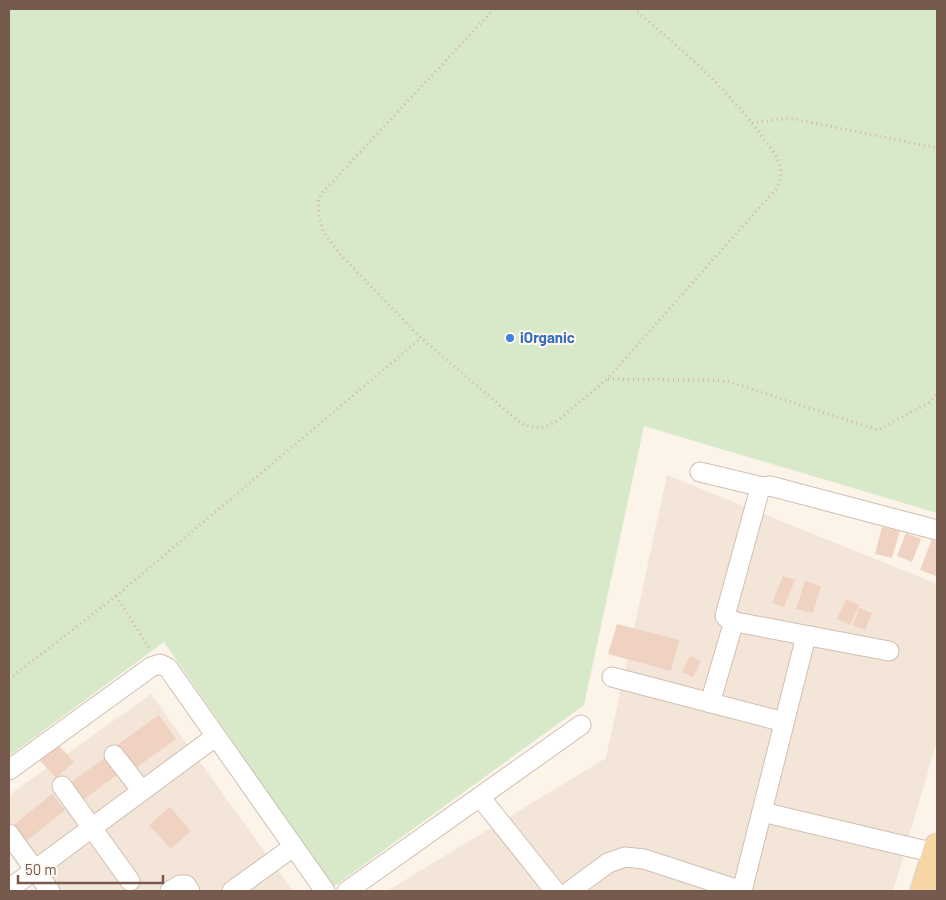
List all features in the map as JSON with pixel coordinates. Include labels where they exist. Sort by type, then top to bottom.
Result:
[{"type":"main road","points":[[923,891],[936,850]]},
{"type":"street","points":[[700,472],[763,487],[770,486],[937,530]]},
{"type":"street","points":[[763,487],[759,492],[725,616],[730,621],[889,651]]},
{"type":"street","points":[[710,703],[734,621]]},
{"type":"street","points":[[570,891],[608,863],[625,857],[644,859],[742,891],[806,636]]},
{"type":"street","points":[[9,770],[151,667],[160,664],[168,668],[325,891]]},
{"type":"street","points":[[612,677],[784,722]]},
{"type":"street","points":[[347,891],[581,725]]},
{"type":"street","points":[[9,889],[215,737]]},
{"type":"street","points":[[114,755],[142,791]]},
{"type":"street","points":[[62,786],[130,881]]},
{"type":"street","points":[[480,797],[555,891]]},
{"type":"street","points":[[762,812],[936,850]]},
{"type":"street","points":[[9,834],[50,891]]},
{"type":"street","points":[[232,891],[293,847]]},
{"type":"street","points":[[170,891],[180,885],[186,885],[190,891]]},
{"type":"path","points":[[494,9],[321,194],[318,202],[319,216],[323,230],[338,252],[421,338],[522,424],[532,427],[543,427],[556,422],[607,379],[776,189],[780,181],[781,172],[778,159],[752,123],[726,93],[670,39],[634,9]]},
{"type":"path","points":[[752,123],[789,118],[937,148]]},
{"type":"path","points":[[9,679],[116,596],[421,338]]},
{"type":"path","points":[[607,379],[712,380],[730,382],[878,430],[930,402],[937,393]]},
{"type":"path","points":[[116,596],[160,664]]},
{"type":"shaded area","points":[[667,475],[937,584],[937,741],[893,891],[387,891],[606,758]]},
{"type":"shaded area","points":[[151,694],[293,891],[39,891],[9,849],[9,795]]},
{"type":"green space","points":[[9,9],[937,9],[937,513],[644,426],[584,705],[333,887],[164,642],[9,756]]},
{"type":"building","points":[[882,527],[900,531],[892,558],[875,554]]},
{"type":"building","points":[[906,533],[921,539],[912,562],[897,556]]},
{"type":"building","points":[[932,539],[937,542],[936,576],[920,570]]},
{"type":"building","points":[[783,576],[795,580],[784,607],[772,603]]},
{"type":"building","points":[[805,581],[821,586],[813,613],[796,609]]},
{"type":"building","points":[[846,599],[859,605],[850,625],[837,619]]},
{"type":"building","points":[[859,608],[872,613],[865,630],[853,625]]},
{"type":"building","points":[[617,624],[679,640],[671,671],[608,654]]},
{"type":"building","points":[[690,656],[701,661],[693,677],[682,672]]},
{"type":"building","points":[[159,715],[176,739],[130,772],[113,748]]},
{"type":"building","points":[[53,739],[74,762],[56,778],[35,755]]},
{"type":"building","points":[[109,755],[121,772],[83,800],[71,782]]},
{"type":"building","points":[[52,794],[65,810],[24,843],[11,827]]},
{"type":"building","points":[[170,807],[191,831],[171,849],[149,825]]},
{"type":"place","name":"iOrganic","points":[[510,338]]}]
